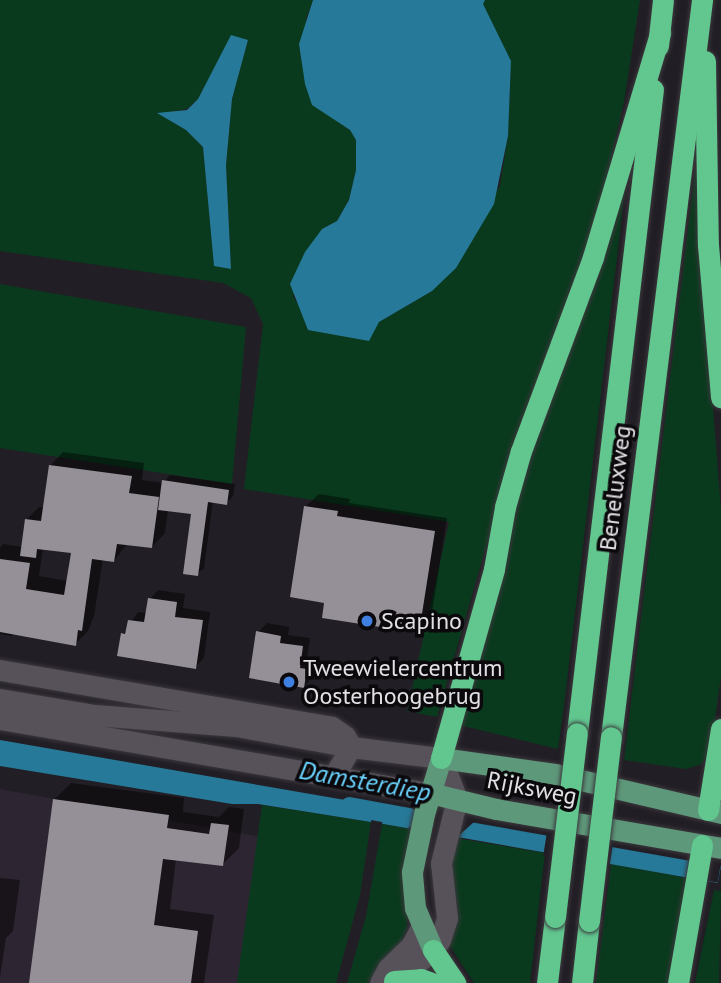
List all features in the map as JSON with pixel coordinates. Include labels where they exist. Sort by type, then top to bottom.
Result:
[{"type":"highway","name":"Beneluxweg","points":[[547,983],[663,0]]},
{"type":"highway","name":"Beneluxweg","points":[[582,983],[702,0]]},
{"type":"highway","points":[[702,0],[708,245],[721,397]]},
{"type":"highway","points":[[441,758],[491,583],[505,507],[518,462],[593,257],[660,33]]},
{"type":"highway","points":[[714,811],[721,729]]},
{"type":"highway","points":[[678,983],[704,859]]},
{"type":"highway","points":[[433,950],[455,983]]},
{"type":"highway","points":[[388,982],[421,979],[432,983]]},
{"type":"main road","points":[[0,670],[332,727],[345,736],[351,747],[335,775]]},
{"type":"main road","name":"Rijksweg","points":[[0,699],[95,715],[236,726],[351,747],[555,774],[714,811]]},
{"type":"main road","name":"Rijksweg","points":[[0,719],[383,783],[430,793],[452,818],[496,810],[704,859]]},
{"type":"main road","points":[[433,950],[421,927],[412,890],[422,822],[441,758]]},
{"type":"main road","points":[[388,982],[433,950],[440,940],[447,918],[441,873],[452,818],[441,758]]},
{"type":"main road","points":[[704,859],[714,811]]},
{"type":"main road","points":[[388,982],[388,968],[411,946],[421,927]]},
{"type":"shaded area","points":[[0,789],[272,839],[251,983],[0,983]]},
{"type":"green space","points":[[0,0],[313,0],[306,19],[313,105],[350,130],[356,140],[356,170],[349,200],[337,221],[322,229],[293,296],[303,313],[308,330],[379,322],[432,291],[500,186],[508,136],[511,61],[482,4],[485,0],[640,0],[624,102],[597,218],[507,474],[437,717],[407,711],[449,522],[244,489],[263,324],[251,298],[223,283],[0,251]],"holes":[[[231,36],[248,40],[232,99],[226,165],[231,269],[214,265],[203,147],[186,130],[159,114],[187,109],[198,99]]]},
{"type":"green space","points":[[695,171],[701,172],[705,305],[721,510],[721,676],[711,749],[702,764],[686,769],[624,760]]},
{"type":"green space","points":[[626,181],[558,749],[459,725],[522,473]]},
{"type":"green space","points":[[0,284],[246,327],[232,484],[0,448]]},
{"type":"green space","points":[[262,805],[371,822],[360,895],[336,983],[237,983]]},
{"type":"green space","points":[[382,824],[410,829],[412,835],[407,928],[401,943],[368,983],[347,983],[366,916]]},
{"type":"green space","points":[[456,838],[545,853],[530,983],[474,983],[448,943],[458,919],[457,900],[447,875]]},
{"type":"green space","points":[[611,864],[688,878],[670,983],[596,983]]},
{"type":"green space","points":[[714,890],[721,891],[719,983],[695,983]]},
{"type":"water","points":[[313,0],[485,0],[483,4],[511,61],[508,136],[494,204],[456,268],[432,291],[379,322],[369,341],[308,330],[290,284],[305,252],[322,229],[337,221],[349,200],[356,170],[356,140],[350,130],[312,105],[305,84],[299,44]]},
{"type":"water","points":[[231,35],[248,40],[232,99],[226,165],[231,269],[214,266],[203,147],[186,130],[157,113],[187,110],[198,99]]},
{"type":"water","points":[[0,740],[374,805],[371,822],[258,804],[232,804],[0,766]]},
{"type":"water","points":[[385,807],[721,866],[718,883],[382,824]]},
{"type":"pier","points":[[396,809],[474,822],[456,838],[410,829]]},
{"type":"pier","points":[[547,832],[613,842],[609,866],[543,856]]},
{"type":"pier","points":[[691,860],[721,865],[718,882],[688,878]]},
{"type":"building","points":[[49,465],[132,476],[129,493],[159,497],[152,548],[117,544],[114,562],[92,559],[82,631],[78,630],[76,646],[0,632],[0,559],[30,563],[26,589],[64,595],[71,553],[37,549],[36,558],[20,556],[25,519],[41,521]]},
{"type":"building","points":[[162,480],[229,490],[227,505],[208,502],[198,576],[183,574],[191,514],[158,510]]},
{"type":"building","points":[[304,506],[338,511],[337,516],[435,531],[419,633],[322,618],[324,603],[290,597]]},
{"type":"building","points":[[148,598],[177,602],[175,617],[203,620],[196,669],[117,656],[121,633],[125,634],[128,620],[144,622]]},
{"type":"building","points":[[256,631],[281,636],[280,643],[303,646],[300,668],[307,669],[304,688],[249,678]]},
{"type":"building","points":[[53,799],[169,815],[167,828],[209,834],[211,823],[229,825],[223,866],[163,859],[154,925],[198,931],[191,983],[29,983]]},
{"type":"waterway","name":"Damsterdiep","points":[[349,806],[409,817]]},
{"type":"place","name":"Scapino","points":[[367,621]]},
{"type":"place","name":"Tweewielercentrum Oosterhoogebrug","points":[[289,682]]}]
